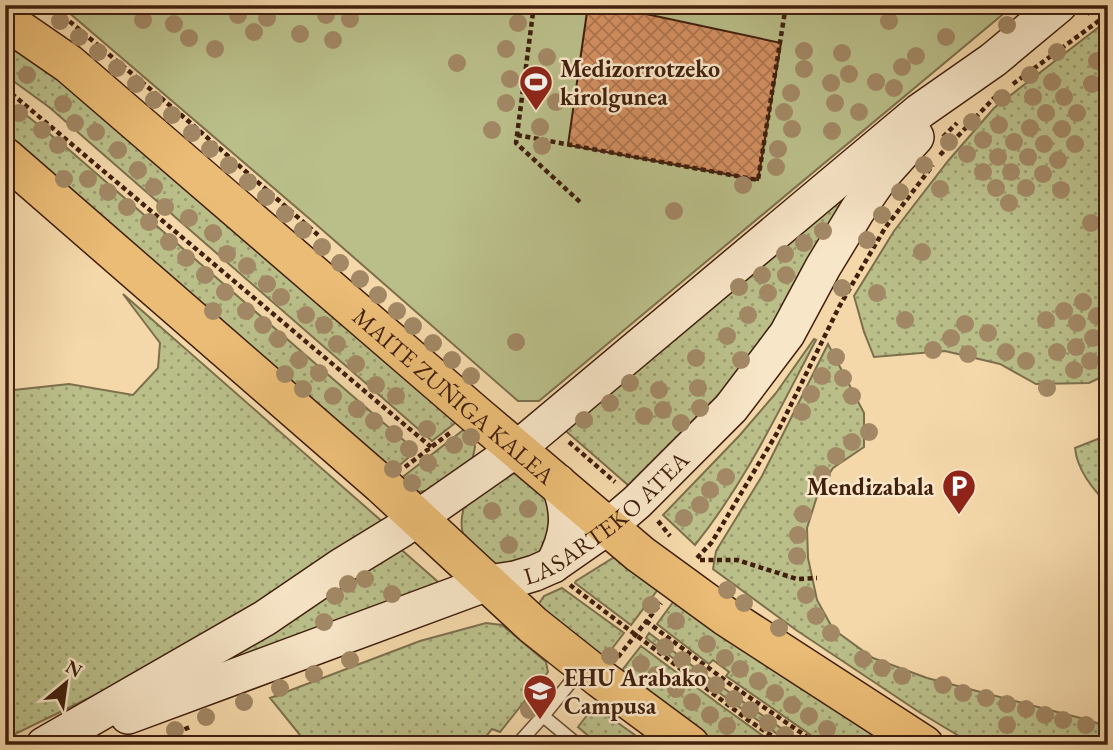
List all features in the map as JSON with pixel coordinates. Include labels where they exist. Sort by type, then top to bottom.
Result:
[{"type":"main road","name":"MAITE ZUÑIGA KALEA","points":[[5,20],[69,64],[640,554],[687,571],[725,616],[925,745]]},
{"type":"main road","points":[[5,157],[382,485],[533,625],[690,745]]},
{"type":"street","name":"LASARTEKO ATEA","points":[[47,745],[265,618],[518,449],[920,111],[993,60],[1059,5]]},
{"type":"street","name":"LASARTEKO ATEA","points":[[47,745],[488,583],[558,572],[637,502],[731,408],[787,334],[823,267],[882,175],[905,147],[993,60]]},
{"type":"street","points":[[558,482],[568,514],[558,572]]},
{"type":"lane","points":[[517,745],[584,665]]},
{"type":"lane","points":[[543,716],[578,745]]},
{"type":"path","points":[[534,5],[516,143],[580,202]]},
{"type":"path","points":[[517,135],[758,180],[786,5]]},
{"type":"path","points":[[818,745],[646,621],[712,542],[777,433],[839,307],[886,228],[942,153],[994,98],[1108,14]]},
{"type":"path","points":[[5,88],[431,447]]},
{"type":"path","points":[[687,571],[737,560],[797,579],[817,578]]},
{"type":"path","points":[[558,572],[707,689],[786,745]]},
{"type":"green space","name":"Medizorrotzeko kirolgunea","points":[[60,5],[1014,5],[539,401],[518,401]]},
{"type":"green space","points":[[1108,20],[1108,374],[1089,383],[1036,384],[1000,364],[945,351],[874,357],[854,296],[894,231],[948,161],[994,108]]},
{"type":"green space","points":[[5,29],[463,417],[432,441],[49,107],[5,75]]},
{"type":"green space","points":[[5,98],[67,148],[416,451],[386,477],[5,145]]},
{"type":"green space","points":[[870,163],[781,325],[636,492],[559,425]]},
{"type":"green space","points":[[123,294],[385,524],[291,585],[136,675],[5,739],[5,391],[69,384],[133,395],[158,368],[160,343]]},
{"type":"green space","points":[[814,339],[816,340],[746,471],[695,545],[663,515],[776,393]]},
{"type":"green space","points":[[828,344],[864,413],[864,447],[833,468],[819,490],[807,528],[808,558],[817,600],[833,629],[873,658],[927,678],[1108,727],[1108,745],[974,745],[919,712],[796,630],[713,569],[716,551],[762,476]]},
{"type":"green space","points":[[471,424],[475,447],[471,466],[432,490],[411,493],[395,483]]},
{"type":"green space","points":[[1108,435],[1108,505],[1082,471],[1075,448]]},
{"type":"green space","points":[[511,473],[524,475],[554,503],[546,554],[495,568],[466,540],[461,524],[462,513],[466,500]]},
{"type":"green space","points":[[396,545],[445,588],[141,705]]},
{"type":"green space","points":[[621,553],[662,584],[631,625],[575,583]]},
{"type":"green space","points":[[562,588],[624,633],[598,667],[538,605],[544,596]]},
{"type":"green space","points":[[676,598],[900,745],[825,745],[726,676],[729,672],[713,660],[709,664],[657,624]]},
{"type":"green space","points":[[486,623],[502,625],[546,662],[548,672],[500,732],[492,729],[479,745],[308,745],[270,698],[420,641]]},
{"type":"green space","points":[[649,633],[805,745],[793,745],[729,700],[646,638]]},
{"type":"green space","points":[[641,646],[776,745],[704,745],[616,678]]},
{"type":"green space","points":[[594,706],[649,745],[599,745],[578,727]]},
{"type":"building","points":[[588,5],[646,14],[781,43],[758,180],[568,145]]},
{"type":"place","name":"Medizorrotzeko kirolgunea","points":[[536,112]]},
{"type":"place","name":"Mendizabala","points":[[959,516]]},
{"type":"place","name":"EHU Arabako Campusa","points":[[540,721]]}]
